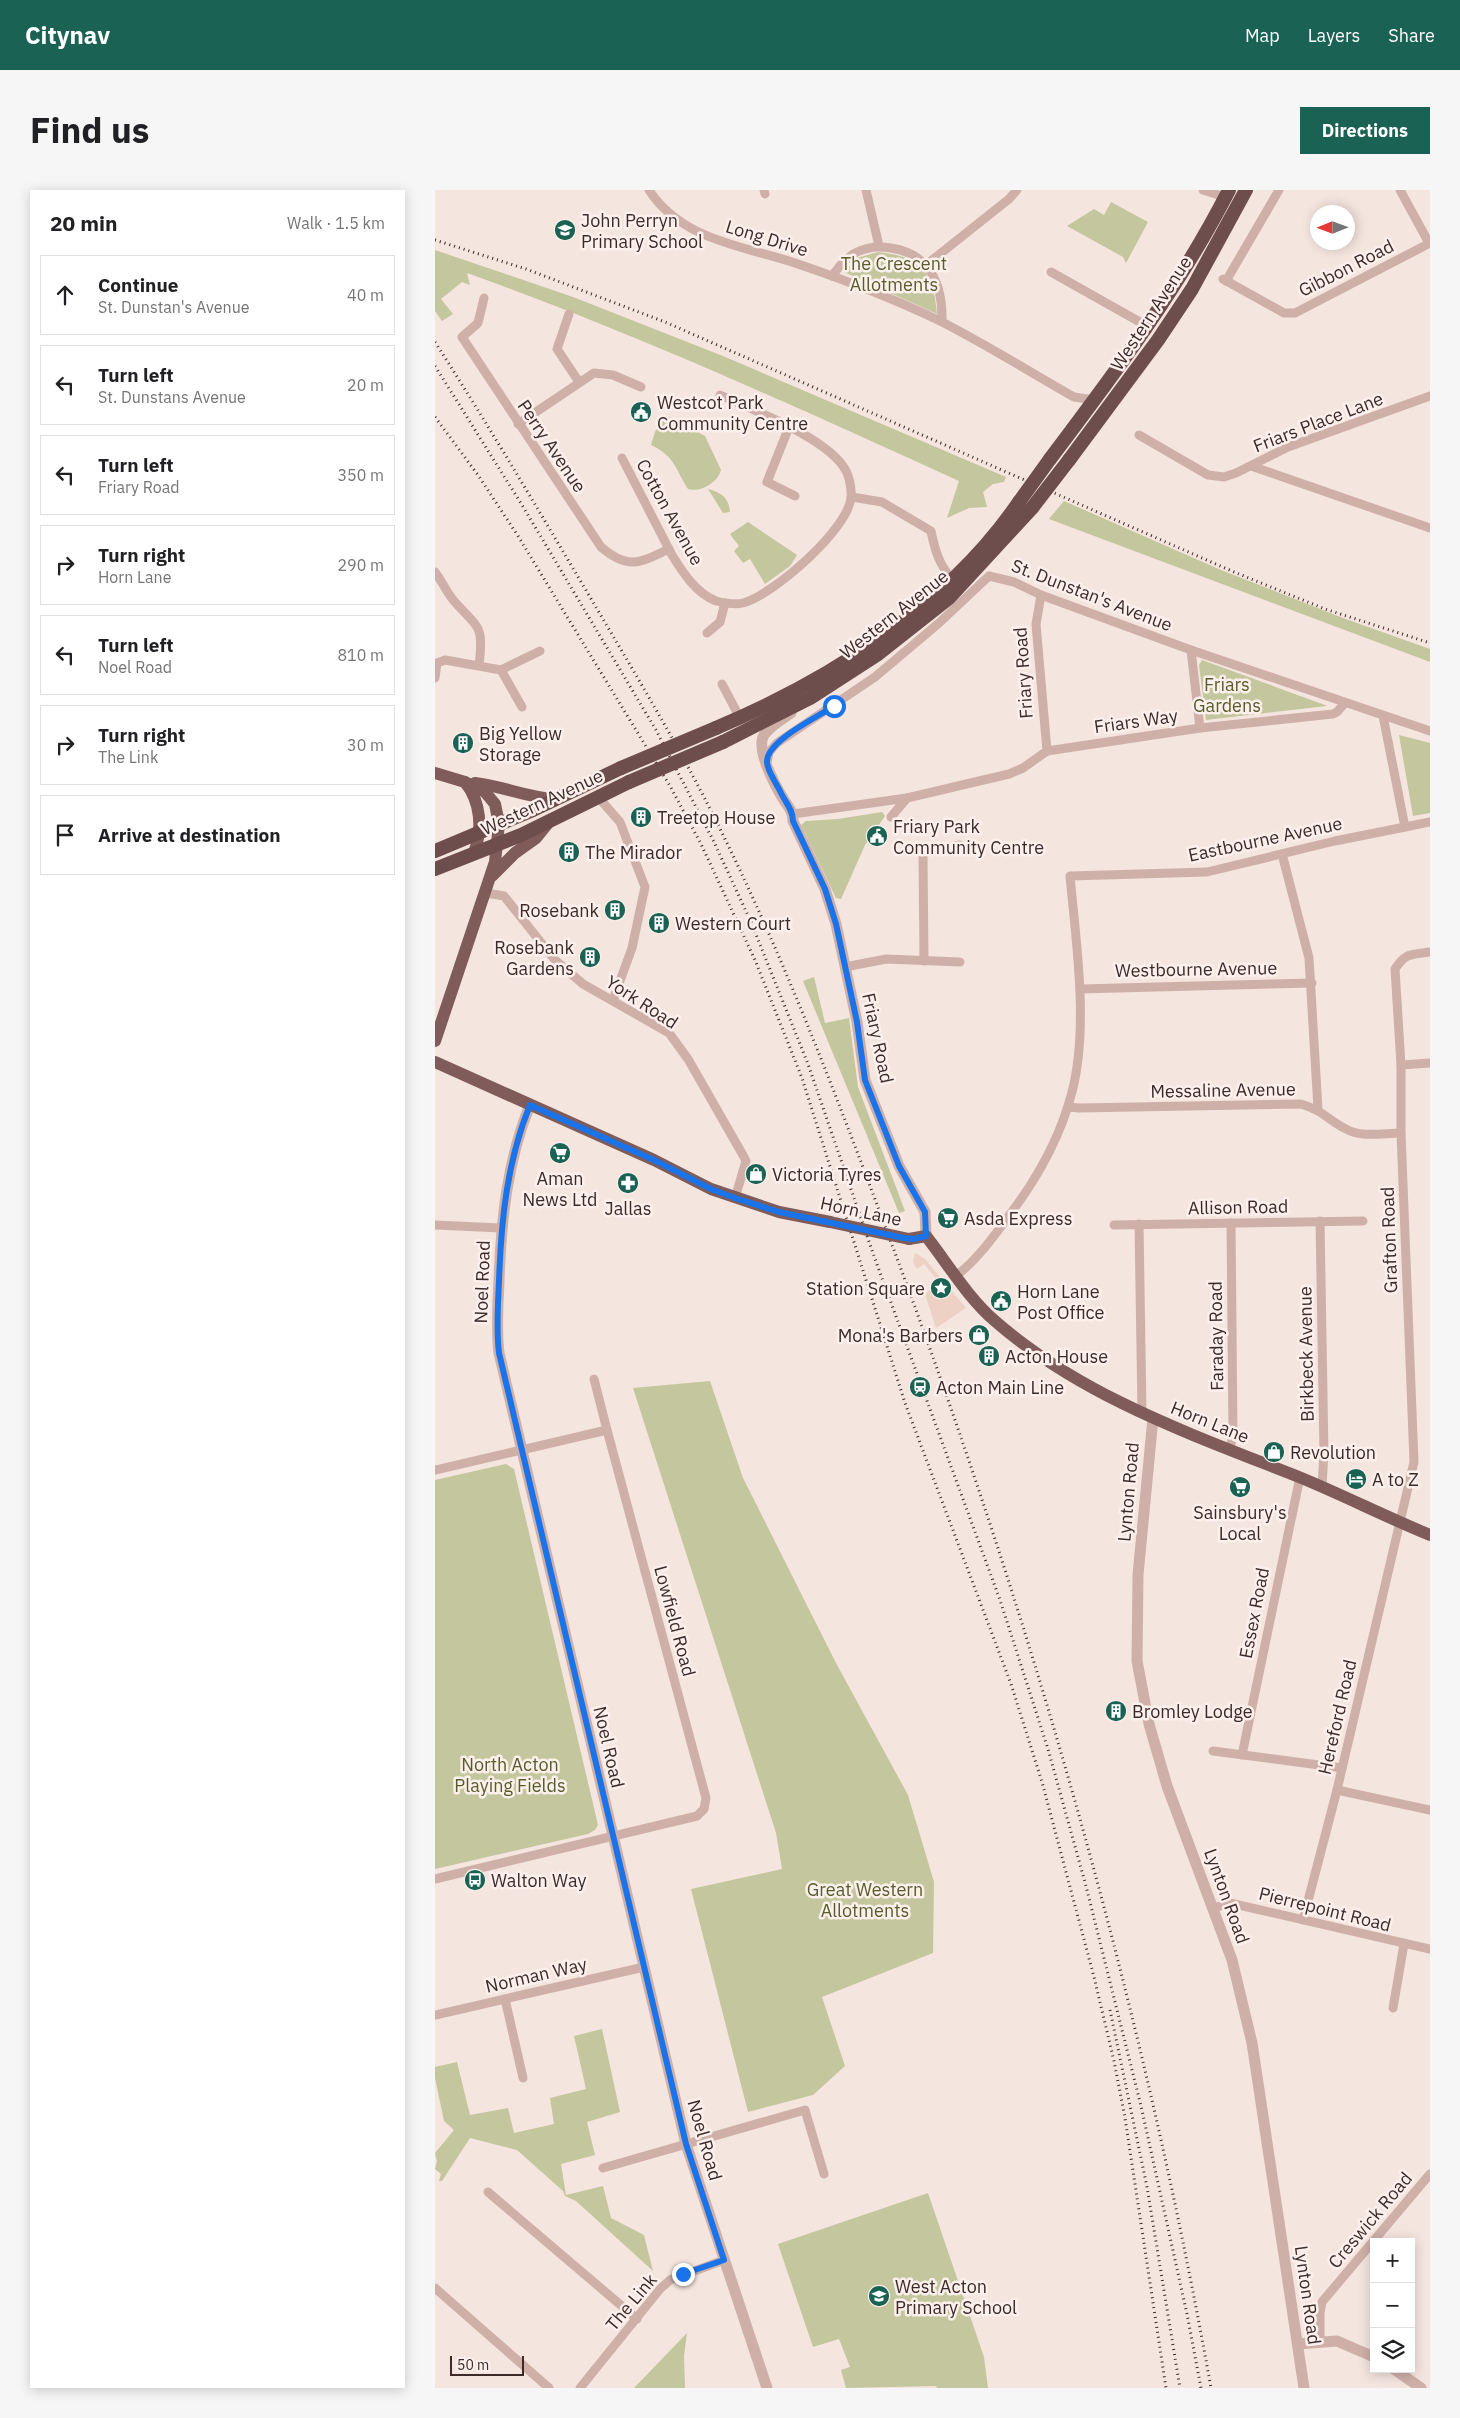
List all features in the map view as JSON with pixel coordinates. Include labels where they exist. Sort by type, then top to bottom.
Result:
[{"type":"highway","name":"Western Avenue","points":[[435,869],[498,845],[549,822],[629,782],[723,742],[810,698],[878,654],[949,598],[1032,508],[1158,340],[1192,289],[1246,190]]},
{"type":"highway","name":"Western Avenue","points":[[435,851],[621,768],[740,718],[823,675],[889,633],[952,579],[1003,526],[1147,326],[1194,252],[1227,194]]},
{"type":"main road","points":[[435,773],[465,782],[479,788],[491,797],[497,811],[499,824],[498,845],[491,878],[435,1041]]},
{"type":"main road","points":[[465,782],[493,785],[528,797],[554,799]]},
{"type":"main road","points":[[465,782],[476,801],[480,832],[474,853]]},
{"type":"main road","points":[[491,878],[515,853],[536,838],[549,822]]},
{"type":"main road","name":"Horn Lane","points":[[435,1062],[654,1160],[711,1189],[735,1198],[779,1212],[909,1239],[926,1236],[994,1320],[1036,1354],[1088,1386],[1148,1415],[1322,1486],[1430,1535]]},
{"type":"street","name":"Long Drive","points":[[649,190],[655,200],[673,217],[689,228],[721,243],[759,252],[832,276],[942,322],[1074,397],[1095,400]]},
{"type":"street","points":[[866,190],[879,246]]},
{"type":"street","points":[[927,264],[1009,199],[1017,190]]},
{"type":"street","points":[[1203,190],[1227,194]]},
{"type":"street","name":"Gibbon Road","points":[[1279,190],[1224,280],[1284,313],[1295,313],[1430,243]]},
{"type":"street","points":[[1400,190],[1430,243]]},
{"type":"street","points":[[832,276],[844,262],[857,252],[879,246],[905,250],[927,264],[942,301],[942,322]]},
{"type":"street","points":[[1051,272],[1147,326]]},
{"type":"street","name":"Perry Avenue","points":[[484,298],[478,323],[462,337],[601,547],[615,559],[633,563],[648,560],[669,549]]},
{"type":"street","points":[[569,314],[557,349],[579,382]]},
{"type":"street","points":[[518,424],[594,373],[613,375],[641,387]]},
{"type":"street","points":[[707,632],[720,622],[725,603],[744,603],[765,592],[810,558],[830,536],[851,497],[847,471],[834,455],[789,427],[721,395]]},
{"type":"street","name":"Friars Place Lane","points":[[1139,435],[1217,477],[1236,473],[1288,447],[1430,396]]},
{"type":"street","points":[[789,427],[767,482],[795,496]]},
{"type":"street","name":"Cotton Avenue","points":[[622,458],[669,549],[682,570],[704,594],[725,603]]},
{"type":"street","points":[[1251,466],[1430,528]]},
{"type":"street","points":[[851,497],[882,502],[931,531],[935,553],[941,566],[952,579]]},
{"type":"street","points":[[435,572],[454,601],[473,619],[482,639],[479,665]]},
{"type":"street","name":"St. Dunstan's Avenue","points":[[767,763],[769,752],[785,737],[875,677],[939,623],[989,576],[1014,582],[1041,595],[1344,704],[1430,731]]},
{"type":"street","name":"Friary Road","points":[[1041,595],[1036,624],[1047,751]]},
{"type":"street","points":[[445,660],[446,649]]},
{"type":"street","points":[[1191,650],[1200,728]]},
{"type":"street","points":[[435,678],[437,663],[445,660],[501,670],[540,651]]},
{"type":"street","points":[[501,670],[522,707]]},
{"type":"street","points":[[722,684],[740,718]]},
{"type":"street","name":"Friary Road","points":[[810,698],[765,734],[761,743],[767,763],[793,814],[793,821],[825,889],[836,924],[857,1022],[865,1080],[897,1160],[925,1212],[926,1236]]},
{"type":"street","name":"Friars Way","points":[[1047,751],[1200,728],[1333,714],[1344,704]]},
{"type":"street","points":[[1383,716],[1405,826]]},
{"type":"street","points":[[793,814],[907,798],[1009,774],[1023,768],[1047,751]]},
{"type":"street","points":[[598,797],[612,810],[620,822],[645,887],[632,948],[613,1000]]},
{"type":"street","points":[[891,817],[907,798]]},
{"type":"street","name":"Eastbourne Avenue","points":[[1080,989],[1070,876],[1207,872],[1405,826],[1430,822]]},
{"type":"street","points":[[924,960],[923,855],[928,851],[960,845]]},
{"type":"street","points":[[1282,854],[1309,958],[1312,983],[1318,1109]]},
{"type":"street","name":"York Road","points":[[486,893],[504,896],[555,960],[583,984],[669,1034],[697,1074],[745,1157],[746,1161],[735,1198]]},
{"type":"street","name":"Grafton Road","points":[[1399,1522],[1414,1462],[1401,1133],[1401,1065],[1395,969],[1403,958],[1430,952]]},
{"type":"street","points":[[845,967],[887,958],[960,962]]},
{"type":"street","name":"Westbourne Avenue","points":[[1080,989],[1312,983]]},
{"type":"street","points":[[957,1276],[975,1261],[1033,1183],[1048,1155],[1068,1107],[1078,1060],[1080,989]]},
{"type":"street","points":[[1401,1065],[1430,1063]]},
{"type":"street","name":"Messaline Avenue","points":[[1068,1107],[1301,1104],[1318,1109],[1345,1129],[1355,1133],[1401,1133]]},
{"type":"street","name":"Noel Road","points":[[530,1105],[522,1124],[512,1166],[501,1228],[497,1335],[499,1353],[686,2144],[767,2388]]},
{"type":"street","name":"Birkbeck Avenue","points":[[1320,1221],[1324,1453],[1322,1486]]},
{"type":"street","name":"Allison Road","points":[[1114,1225],[1363,1221]]},
{"type":"street","name":"Faraday Road","points":[[1230,1449],[1233,1434],[1231,1223]]},
{"type":"street","points":[[1139,1224],[1148,1415]]},
{"type":"street","points":[[435,1225],[501,1228]]},
{"type":"street","name":"Lowfield Road","points":[[435,1879],[697,1816],[704,1809],[706,1798],[594,1379]]},
{"type":"street","name":"Lynton Road","points":[[1148,1415],[1138,1575],[1137,1661],[1149,1724],[1167,1786],[1232,1960],[1253,2042],[1304,2388]]},
{"type":"street","points":[[435,1470],[607,1430]]},
{"type":"street","name":"Essex Road","points":[[1242,1755],[1300,1477]]},
{"type":"street","name":"Hereford Road","points":[[1303,1920],[1337,1790],[1399,1522]]},
{"type":"street","points":[[1213,1751],[1342,1768]]},
{"type":"street","points":[[1337,1790],[1430,1810]]},
{"type":"street","name":"Pierrepoint Road","points":[[1214,1908],[1230,1903],[1430,1949]]},
{"type":"street","points":[[1393,2008],[1403,1944]]},
{"type":"street","name":"Norman Way","points":[[435,2015],[644,1967]]},
{"type":"street","points":[[505,1999],[523,2078]]},
{"type":"street","points":[[603,2168],[805,2110],[824,2174]]},
{"type":"street","name":"Creswick Road","points":[[1320,2342],[1319,2313],[1322,2302],[1430,2174]]},
{"type":"street","points":[[488,2192],[637,2319]]},
{"type":"street","name":"The Link","points":[[580,2388],[660,2289],[671,2280],[724,2260]]},
{"type":"street","points":[[435,2288],[549,2388]]},
{"type":"street","points":[[1298,2344],[1337,2341],[1370,2355]]},
{"type":"street","points":[[1400,2373],[1421,2388]]},
{"type":"green space","points":[[1111,202],[1148,222],[1126,263],[1123,257],[1067,226],[1094,209],[1104,215]]},
{"type":"green space","points":[[435,250],[573,297],[723,356],[1006,477],[1004,482],[993,484],[983,492],[987,507],[969,508],[947,518],[959,481],[776,398],[654,346],[592,320],[467,273],[470,285],[462,282],[441,299],[453,314],[442,321],[435,311]]},
{"type":"green space","name":"The Crescent Allotments","points":[[878,252],[905,258],[915,262],[922,268],[932,286],[937,314],[844,272],[857,258]]},
{"type":"green space","points":[[665,415],[705,436],[721,470],[716,479],[708,486],[693,490],[688,489],[670,459],[651,445],[655,432]]},
{"type":"green space","points":[[708,489],[717,492],[726,499],[730,512],[723,513]]},
{"type":"green space","points":[[1064,501],[1221,570],[1343,618],[1430,649],[1430,662],[1049,519]]},
{"type":"green space","points":[[748,522],[797,555],[790,566],[765,584],[750,559],[743,563],[734,551],[739,546],[730,534]]},
{"type":"green space","name":"Friars Gardens","points":[[1202,660],[1327,706],[1206,720],[1199,665]]},
{"type":"green space","points":[[1399,735],[1430,743],[1430,813],[1413,816]]},
{"type":"green space","points":[[882,812],[885,816],[865,845],[841,899],[836,898],[801,825],[806,821],[838,819]]},
{"type":"green space","points":[[814,977],[825,1023],[849,1018],[858,1087],[905,1211],[899,1213],[803,981]]},
{"type":"green space","name":"Great Western Allotments","points":[[710,1381],[743,1478],[836,1663],[908,1795],[934,1882],[933,1953],[822,1997],[845,2066],[813,2095],[748,2112],[691,1889],[782,1869],[776,1833],[633,1388]]},
{"type":"green space","name":"North Acton Playing Fields","points":[[506,1464],[514,1469],[598,1825],[595,1830],[588,1834],[435,1869],[435,1480]]},
{"type":"green space","points":[[602,2029],[620,2112],[587,2122],[595,2155],[561,2164],[566,2195],[603,2186],[611,2218],[644,2235],[653,2271],[576,2201],[565,2196],[563,2191],[517,2150],[470,2138],[442,2181],[439,2181],[441,2174],[435,2169],[437,2161],[435,2153],[454,2130],[444,2121],[435,2078],[435,2067],[457,2062],[470,2115],[508,2108],[514,2133],[554,2124],[550,2098],[586,2089],[574,2036]]},
{"type":"green space","name":"West Acton Primary School","points":[[928,2193],[984,2357],[988,2388],[937,2388],[936,2386],[846,2388],[841,2370],[850,2367],[839,2339],[813,2347],[778,2244]]},
{"type":"green space","points":[[687,2333],[684,2356],[685,2388],[634,2388]]},
{"type":"shaded area","name":"Station Square","points":[[915,1253],[925,1259],[966,1308],[936,1328],[925,1294],[939,1282],[924,1264],[917,1269],[913,1262]]},
{"type":"railway","points":[[435,240],[526,269],[665,322],[1234,572],[1325,609],[1430,643]]},
{"type":"railway","points":[[435,342],[514,469],[625,657],[710,808],[774,944],[860,1160],[950,1406],[996,1543],[1040,1682],[1081,1822],[1153,2103],[1184,2245],[1211,2388]]},
{"type":"railway","points":[[435,366],[522,505],[656,730],[714,842],[751,922],[808,1064],[875,1259],[1000,1600],[1048,1749],[1086,1886],[1141,2106],[1187,2314],[1201,2388]]},
{"type":"railway","points":[[435,417],[478,475],[518,536],[670,786],[701,844],[755,960],[802,1078],[905,1403],[1011,1684],[1042,1782],[1094,1977],[1114,2061],[1125,2118],[1166,2388]]},
{"type":"railway","points":[[1110,2010],[1147,2187],[1180,2388]]},
{"type":"place","name":"John Perryn Primary School","points":[[565,230]]},
{"type":"place","name":"Westcot Park Community Centre","points":[[641,412]]},
{"type":"place","name":"Big Yellow Storage","points":[[463,743]]},
{"type":"place","name":"Treetop House","points":[[641,817]]},
{"type":"place","name":"Friary Park Community Centre","points":[[877,836]]},
{"type":"place","name":"The Mirador","points":[[569,852]]},
{"type":"place","name":"Rosebank","points":[[615,910]]},
{"type":"place","name":"Western Court","points":[[659,923]]},
{"type":"place","name":"Rosebank Gardens","points":[[590,957]]},
{"type":"place","name":"Aman News Ltd","points":[[560,1153]]},
{"type":"place","name":"Victoria Tyres","points":[[756,1174]]},
{"type":"place","name":"Jallas","points":[[628,1183]]},
{"type":"place","name":"Asda Express","points":[[948,1218]]},
{"type":"place","name":"Station Square","points":[[941,1288]]},
{"type":"place","name":"Horn Lane Post Office","points":[[1001,1301]]},
{"type":"place","name":"Mona's Barbers","points":[[979,1335]]},
{"type":"place","name":"Acton House","points":[[989,1356]]},
{"type":"place","name":"Acton Main Line","points":[[920,1387]]},
{"type":"place","name":"Revolution","points":[[1274,1452]]},
{"type":"place","name":"A to Z","points":[[1356,1479]]},
{"type":"place","name":"Sainsbury's Local","points":[[1240,1487]]},
{"type":"place","name":"Bromley Lodge","points":[[1116,1711]]},
{"type":"place","name":"Walton Way","points":[[475,1880]]},
{"type":"place","name":"West Acton Primary School","points":[[879,2296]]},
{"type":"route","points":[[683,2274],[724,2260],[686,2144],[499,1353],[497,1335],[501,1228],[512,1166],[522,1124],[530,1105],[654,1160],[711,1189],[735,1198],[779,1212],[904,1238],[914,1239],[926,1236],[925,1212],[899,1166],[865,1080],[857,1022],[836,924],[825,889],[793,821],[791,809],[785,801],[767,763],[769,752],[777,743],[834,706]]}]
